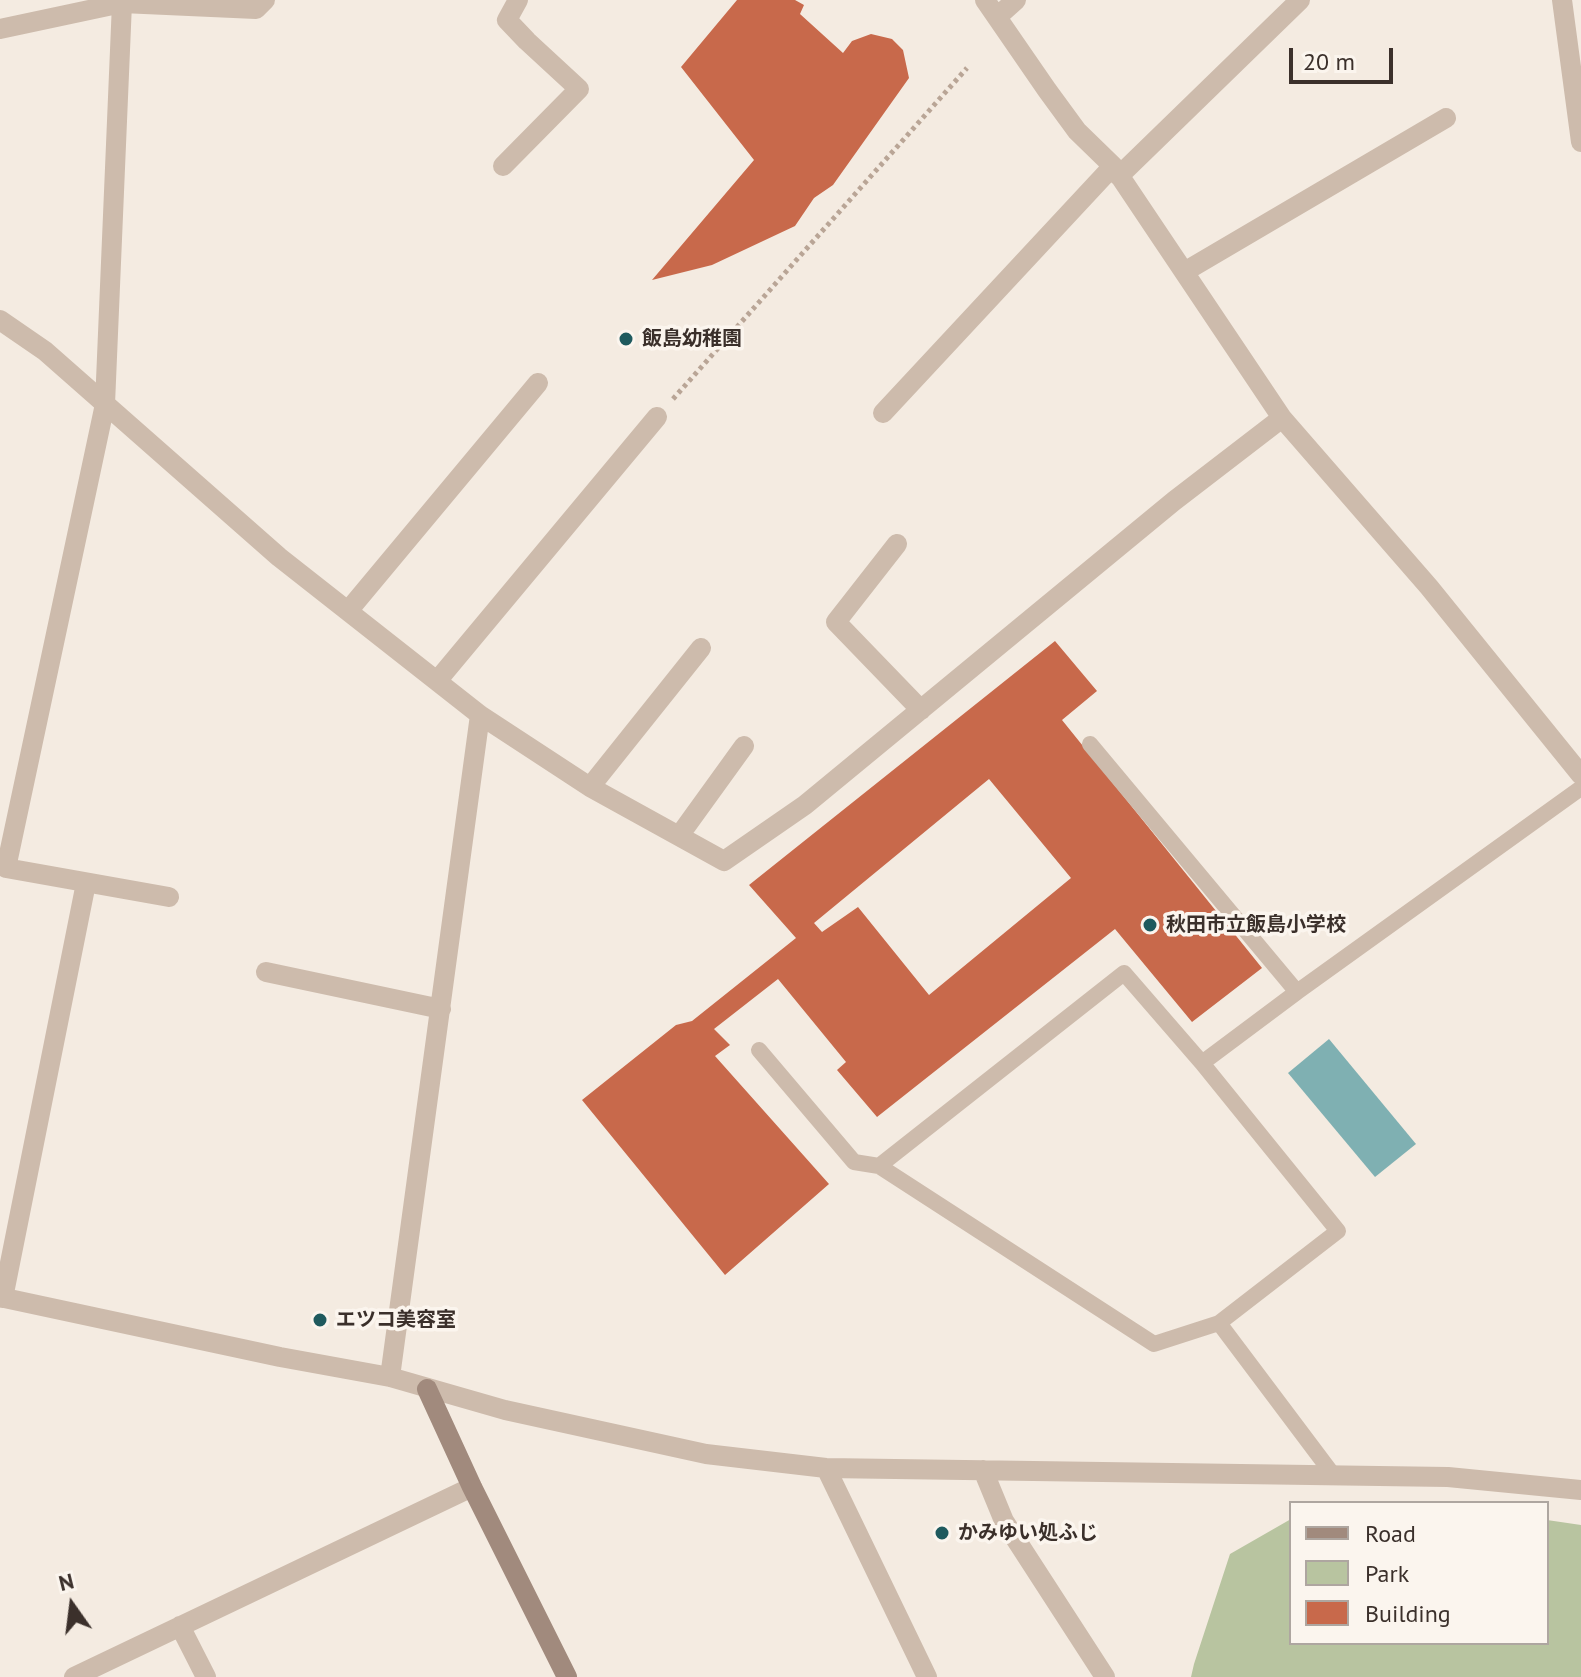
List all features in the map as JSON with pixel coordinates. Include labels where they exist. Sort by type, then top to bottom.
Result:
[{"type":"street","points":[[0,29],[122,3],[256,9],[265,0]]},
{"type":"street","points":[[503,166],[579,89],[507,20],[518,0]]},
{"type":"street","points":[[1016,0],[991,8],[1077,131],[1116,171],[1282,418],[1429,587],[1581,775]]},
{"type":"street","points":[[883,413],[1116,171],[1300,0]]},
{"type":"street","points":[[1562,0],[1581,142]]},
{"type":"street","points":[[122,3],[105,404],[6,868],[169,897]]},
{"type":"street","points":[[1184,272],[1446,118]]},
{"type":"street","points":[[0,320],[45,351],[279,557],[480,715],[590,787],[724,861],[805,805],[1174,501],[1282,418]]},
{"type":"street","points":[[348,611],[538,383]]},
{"type":"street","points":[[437,681],[657,417]]},
{"type":"street","points":[[897,544],[836,622],[921,710]]},
{"type":"street","points":[[590,787],[701,648]]},
{"type":"street","points":[[390,1377],[480,715]]},
{"type":"street","points":[[679,836],[744,746]]},
{"type":"street","points":[[86,883],[2,1297],[280,1357],[390,1377],[505,1410],[706,1454],[826,1468],[1448,1477],[1581,1490]]},
{"type":"street","points":[[266,972],[441,1009]]},
{"type":"street","points":[[427,1389],[567,1677]]},
{"type":"street","points":[[826,1468],[927,1677]]},
{"type":"street","points":[[983,1470],[1004,1521],[1105,1677]]},
{"type":"street","points":[[74,1677],[472,1487]]},
{"type":"street","points":[[180,1626],[206,1677]]},
{"type":"lane","points":[[1090,744],[1297,992]]},
{"type":"lane","points":[[1202,1063],[1581,788]]},
{"type":"lane","points":[[759,1050],[854,1162],[879,1166],[1154,1344],[1219,1323],[1338,1231],[1202,1063],[1124,973],[879,1166]]},
{"type":"lane","points":[[1219,1323],[1334,1476]]},
{"type":"path","points":[[657,417],[967,68]]},
{"type":"green space","points":[[1289,1520],[1289,1645],[1549,1645],[1549,1520],[1581,1525],[1581,1677],[1191,1677],[1230,1554]]},
{"type":"water","points":[[1329,1039],[1416,1144],[1375,1177],[1288,1073]]},
{"type":"building","name":"飯島幼稚園","points":[[737,0],[795,0],[804,5],[800,14],[843,53],[852,41],[871,34],[892,39],[903,50],[909,78],[833,185],[814,198],[795,226],[712,265],[652,280],[754,160],[681,67]]},
{"type":"building","points":[[1055,641],[1097,691],[1062,720],[1262,968],[1192,1022],[1115,929],[877,1117],[837,1070],[846,1062],[778,979],[714,1029],[730,1045],[715,1056],[829,1184],[725,1275],[582,1100],[676,1025],[692,1021],[796,938],[749,885]],"holes":[[[989,779],[1071,878],[929,995],[858,907],[822,932],[814,923]]]},
{"type":"place","name":"飯島幼稚園","points":[[626,339]]},
{"type":"place","name":"秋田市立飯島小学校","points":[[1150,925]]},
{"type":"place","name":"エツコ美容室","points":[[320,1320]]},
{"type":"place","name":"かみゆい処ふじ","points":[[942,1533]]}]
